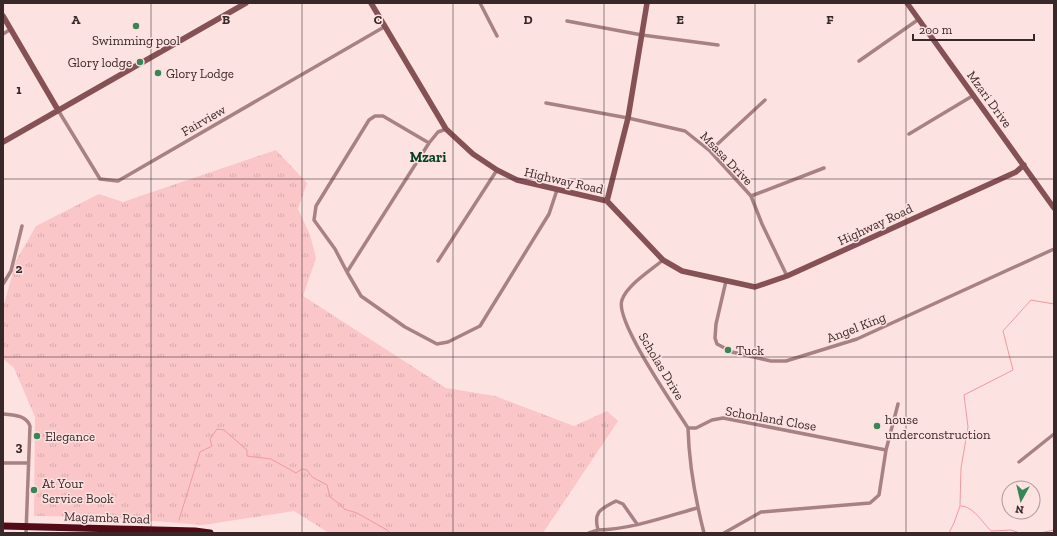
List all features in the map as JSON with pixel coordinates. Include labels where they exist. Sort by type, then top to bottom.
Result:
[{"type":"highway","name":"Magamba Road","points":[[3,526],[26,530],[187,531],[210,533]]},
{"type":"street","points":[[3,142],[246,3]]},
{"type":"street","name":"Highway Road","points":[[370,3],[446,129],[473,154],[496,170],[517,180],[607,201],[663,260],[682,271],[754,286],[787,276],[1016,172],[1024,165]]},
{"type":"street","points":[[480,3],[497,36]]},
{"type":"street","points":[[607,201],[628,118],[647,3]]},
{"type":"street","name":"Mzari Drive","points":[[908,3],[1054,208]]},
{"type":"street","points":[[3,16],[58,110]]},
{"type":"street","points":[[859,61],[919,19]]},
{"type":"street","points":[[567,21],[642,35],[718,45]]},
{"type":"street","name":"Fairview","points":[[58,110],[100,179],[118,181],[384,27]]},
{"type":"street","points":[[3,34],[11,29]]},
{"type":"street","points":[[909,134],[974,95]]},
{"type":"street","points":[[710,151],[765,100]]},
{"type":"street","name":"Msasa Drive","points":[[546,103],[628,118],[686,131],[710,151],[751,196],[762,224],[787,276]]},
{"type":"street","points":[[429,142],[383,116],[376,116],[369,120],[316,206],[314,220],[336,249],[361,296],[405,328],[437,344],[448,342],[480,326],[550,214],[557,190]]},
{"type":"street","points":[[347,272],[429,142],[438,132],[446,129]]},
{"type":"street","points":[[751,196],[824,168]]},
{"type":"street","points":[[438,261],[496,170]]},
{"type":"street","points":[[3,284],[11,271],[22,226]]},
{"type":"street","name":"Angel King","points":[[726,281],[716,324],[715,338],[717,344],[732,352],[771,361],[786,361],[857,339],[1054,249]]},
{"type":"street","name":"Scholas Drive","points":[[663,260],[626,291],[621,301],[622,313],[632,338],[688,428]]},
{"type":"street","points":[[724,533],[761,512],[870,503],[879,495],[886,450],[898,404]]},
{"type":"street","points":[[3,414],[18,415],[29,422],[30,426],[26,530]]},
{"type":"street","name":"Schonland Close","points":[[688,428],[696,428],[712,420],[723,418],[886,450]]},
{"type":"street","points":[[688,428],[689,457],[697,508],[704,533]]},
{"type":"street","points":[[1019,462],[1054,434]]},
{"type":"street","points":[[3,463],[28,463]]},
{"type":"street","points":[[598,530],[596,520],[600,509],[616,501],[623,504],[637,524]]},
{"type":"street","points":[[589,533],[598,530],[616,529],[697,508]]},
{"type":"green space","points":[[276,150],[307,183],[298,209],[310,235],[316,258],[303,296],[446,388],[495,396],[574,426],[607,411],[618,421],[543,533],[329,533],[294,511],[203,525],[107,517],[34,516],[35,417],[14,368],[3,359],[3,308],[16,261],[36,226],[99,194],[123,202]]},
{"type":"waterway","points":[[949,533],[960,506],[961,468],[968,427],[964,395],[1013,370],[1003,331],[1031,300],[1054,304]]},
{"type":"waterway","points":[[179,520],[200,452],[212,446],[210,439],[217,429],[224,430],[247,450],[247,456],[271,459],[296,473],[302,469],[307,470],[312,477],[327,485],[330,497],[344,509],[357,513],[390,533]]},
{"type":"waterway","points":[[961,506],[974,512],[991,531],[1011,530],[1020,533]]},
{"type":"waterway","points":[[1040,533],[1054,530]]},
{"type":"place","name":"Swimming pool","points":[[136,26]]},
{"type":"place","name":"Glory lodge","points":[[140,62]]},
{"type":"place","name":"Glory Lodge","points":[[158,73]]},
{"type":"place","name":"Tuck","points":[[728,350]]},
{"type":"place","name":"house underconstruction","points":[[877,426]]},
{"type":"place","name":"Elegance","points":[[37,436]]},
{"type":"place","name":"At Your Service Book","points":[[34,490]]},
{"type":"district","name":"Mzari","points":[[428,157]]}]
